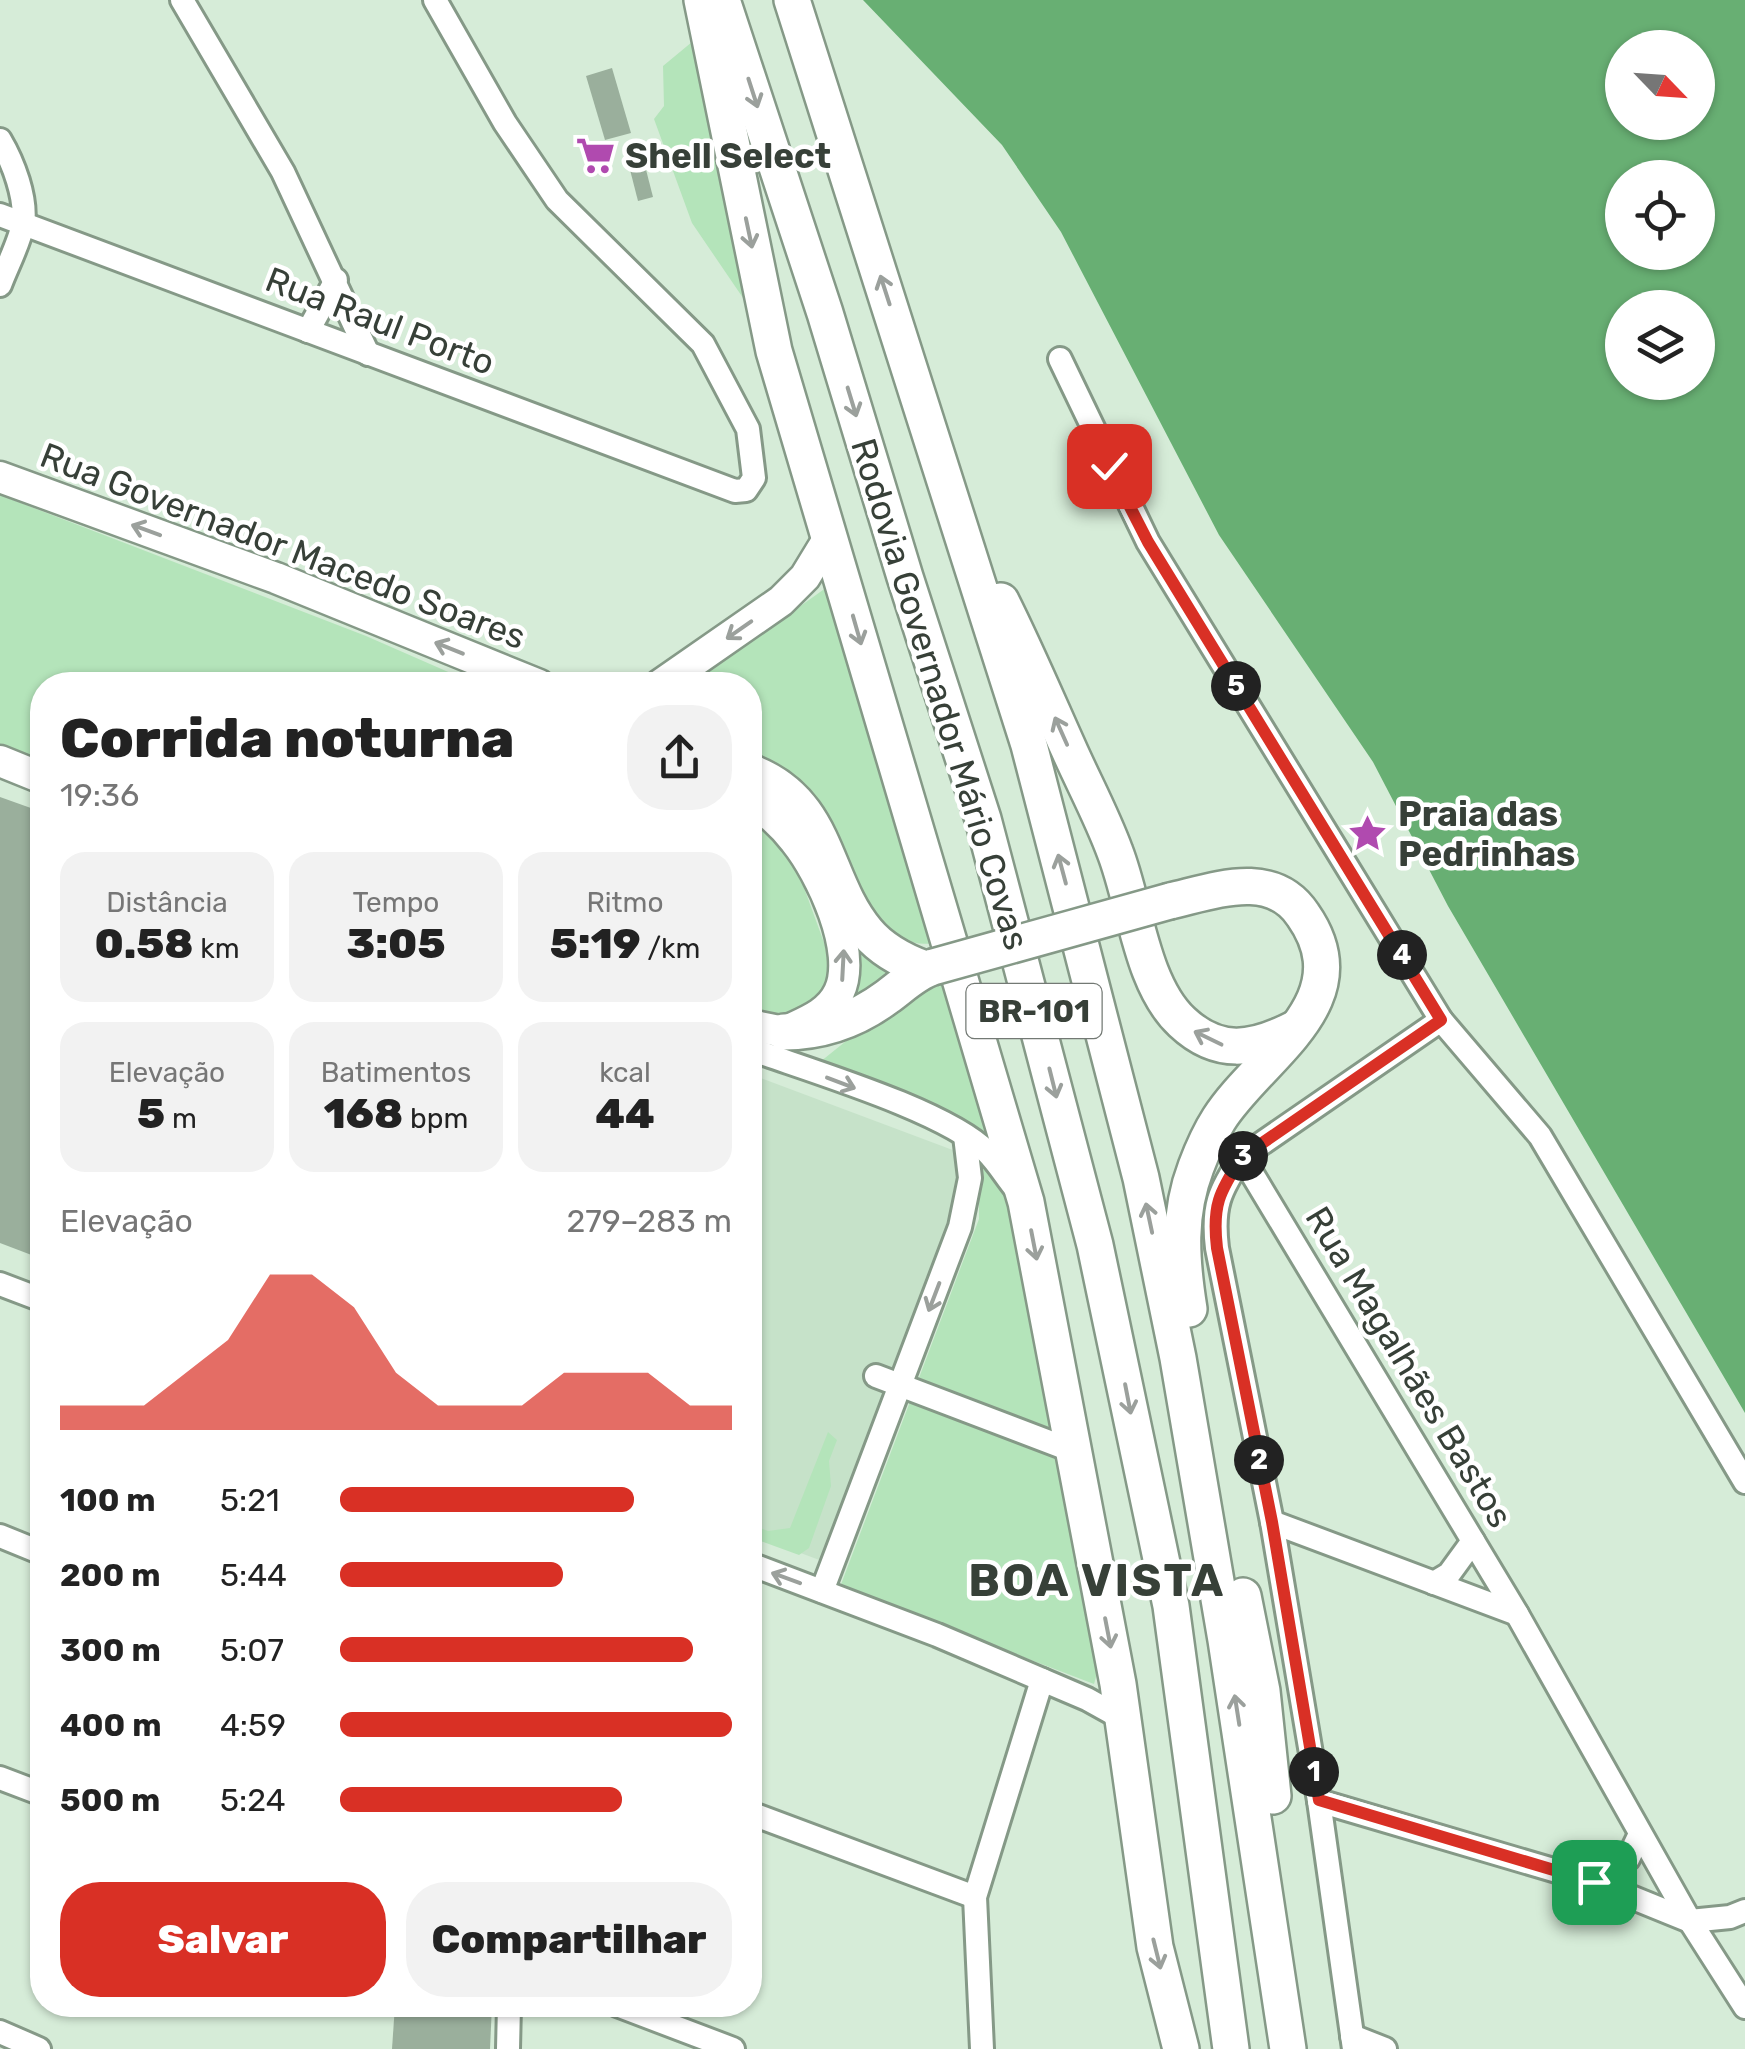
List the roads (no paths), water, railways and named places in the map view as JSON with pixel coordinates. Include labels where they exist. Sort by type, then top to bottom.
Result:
[{"type":"highway","points":[[702,0],[774,350],[1026,1202],[1073,1452],[1102,1692],[1122,1719],[1155,1948],[1181,2049]]},
{"type":"highway","name":"Rodovia Governador Mário Covas","points":[[722,0],[825,313],[983,819],[1095,1245],[1171,1606],[1231,2049]]},
{"type":"highway","name":"Rodovia Governador Mário Covas","points":[[792,0],[1029,745],[1141,1178],[1178,1358],[1223,1621],[1288,2049]]},
{"type":"highway","points":[[956,511],[1115,852],[1146,958],[1161,994],[1180,1020],[1201,1037],[1227,1046],[1265,1044],[1299,1026]]},
{"type":"highway","points":[[762,779],[786,793],[802,810],[867,932],[885,950],[929,968]]},
{"type":"highway","points":[[767,1028],[813,1032],[873,1007],[929,968],[1240,884],[1280,894],[1300,910],[1312,928],[1321,954],[1322,976],[1314,1000],[1299,1026],[1219,1118],[1196,1166],[1181,1222],[1185,1283],[1197,1355],[1262,1691],[1276,1823],[1274,1952]]},
{"type":"main road","name":"Rua Governador Macedo Soares","points":[[0,477],[276,578],[507,672]]},
{"type":"main road","points":[[679,672],[781,601],[805,577],[830,536]]},
{"type":"main road","points":[[0,761],[30,773]]},
{"type":"main road","points":[[762,807],[798,844],[827,896],[844,950],[844,976],[838,994],[825,1011],[767,1028]]},
{"type":"street","points":[[182,0],[284,172],[368,354]]},
{"type":"street","name":"Rua Raul Porto","points":[[0,215],[734,491],[746,490],[754,478],[748,429],[704,344],[556,200],[505,123],[435,0]]},
{"type":"street","points":[[0,140],[20,190],[23,223],[0,285]]},
{"type":"street","points":[[308,331],[336,280]]},
{"type":"street","points":[[1060,359],[1148,542],[1441,1020],[1540,1136],[1745,1482]]},
{"type":"street","points":[[1385,2049],[1354,2042],[1319,1800],[1272,1522],[1214,1226],[1215,1206],[1222,1187],[1242,1157],[1441,1020]]},
{"type":"street","points":[[762,1053],[914,1110],[965,1136],[986,1151],[1026,1202]]},
{"type":"street","points":[[822,1591],[960,1227],[970,1178],[965,1136]]},
{"type":"street","name":"Rua Magalhães Bastos","points":[[1242,1157],[1516,1614],[1690,1921],[1745,2007]]},
{"type":"street","points":[[0,1284],[30,1295]]},
{"type":"street","points":[[876,1376],[1073,1452]]},
{"type":"street","points":[[1272,1522],[1516,1614]]},
{"type":"street","points":[[0,1536],[30,1548]]},
{"type":"street","points":[[1434,1583],[1448,1574],[1473,1541]]},
{"type":"street","points":[[762,1568],[1042,1680],[1102,1692]]},
{"type":"street","points":[[982,2049],[976,1897],[1042,1680]]},
{"type":"street","points":[[0,1778],[30,1789]]},
{"type":"street","points":[[1319,1800],[1594,1882],[1690,1921],[1730,1917],[1745,1911]]},
{"type":"street","points":[[762,1817],[976,1897]]},
{"type":"street","points":[[1594,1882],[1628,1858],[1640,1834]]},
{"type":"street","points":[[508,2049],[509,2017]]},
{"type":"street","points":[[649,2017],[733,2049]]},
{"type":"street","points":[[0,2032],[38,2049]]},
{"type":"place","name":"Shell Select","points":[[595,156]]},
{"type":"place","name":"Praia das Pedrinhas","points":[[1368,834]]},
{"type":"district","name":"BOA VISTA","points":[[1097,1580]]}]
